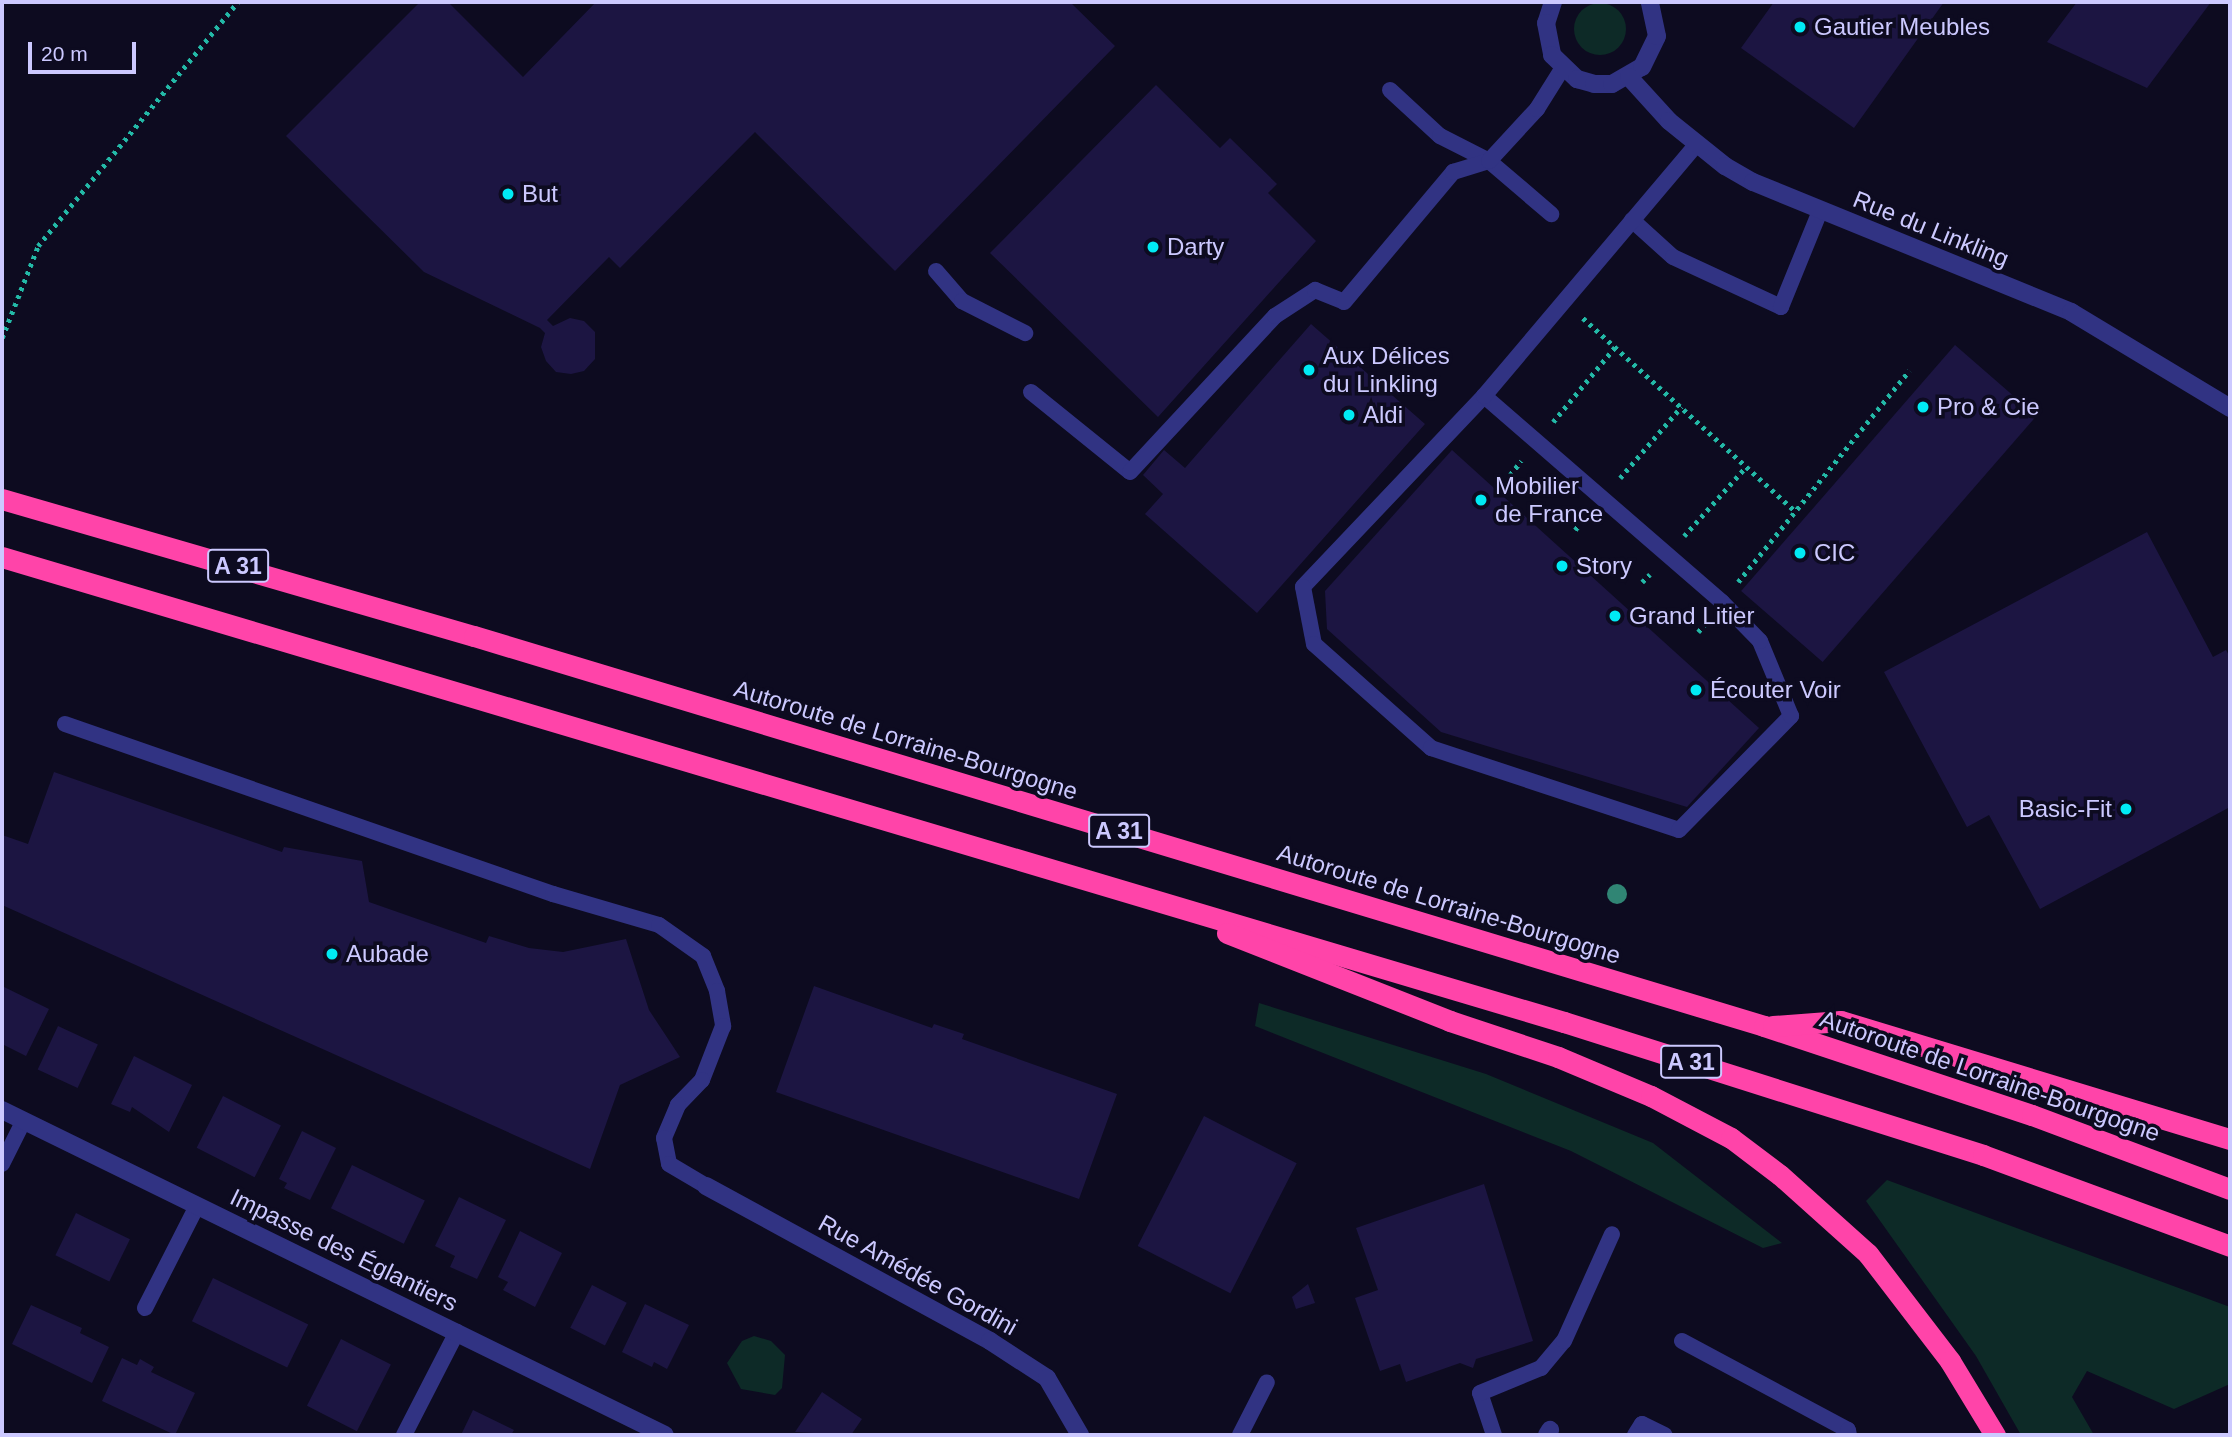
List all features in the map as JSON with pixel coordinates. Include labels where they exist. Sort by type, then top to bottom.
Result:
[{"type":"highway","name":"Autoroute de Lorraine-Bourgogne","points":[[2,499],[447,628],[1764,1026],[2032,1115],[2230,1189]]},
{"type":"highway","name":"A 31","points":[[2,558],[1145,897],[1864,1116],[2230,1246]]},
{"type":"highway","points":[[1145,897],[1294,963],[1558,1057],[1651,1096],[1731,1138],[1780,1175],[1868,1254],[1950,1361],[1995,1435]]},
{"type":"highway","points":[[1764,1026],[1841,1021],[2230,1139]]},
{"type":"street","points":[[1548,3],[1546,39],[1562,69],[1594,84],[1629,77],[1642,67],[1654,44],[1656,18],[1650,2]]},
{"type":"street","name":"Rue du Linkling","points":[[1629,77],[1697,144],[1753,182],[2071,312],[2230,408]]},
{"type":"street","name":"Impasse des Églantiers","points":[[2,1110],[665,1435]]},
{"type":"street","name":"Rue Amédée Gordini","points":[[706,1186],[989,1341],[1047,1378],[1080,1435]]},
{"type":"lane","points":[[1031,392],[1130,472],[1275,316],[1315,290],[1344,302],[1453,172],[1489,161],[1537,109],[1562,69]]},
{"type":"lane","points":[[1391,90],[1440,136],[1489,161],[1551,214]]},
{"type":"lane","points":[[1484,396],[1723,602],[1760,641],[1791,716],[1679,830],[1431,748],[1314,644],[1303,587],[1484,396],[1697,144]]},
{"type":"lane","points":[[1632,220],[1673,257],[1781,307],[1819,211]]},
{"type":"lane","points":[[936,271],[962,300],[1025,333]]},
{"type":"lane","points":[[65,724],[554,894],[659,925],[703,956],[717,991],[723,1026],[702,1080],[678,1105],[664,1138],[669,1164],[706,1186]]},
{"type":"lane","points":[[2,1164],[23,1122]]},
{"type":"lane","points":[[145,1308],[197,1206]]},
{"type":"lane","points":[[1494,1435],[1480,1393],[1541,1368],[1564,1341],[1612,1234]]},
{"type":"lane","points":[[404,1435],[457,1332]]},
{"type":"lane","points":[[1682,1341],[1848,1430],[1849,1435]]},
{"type":"lane","points":[[1240,1435],[1268,1382]]},
{"type":"lane","points":[[1635,1435],[1642,1423],[1665,1435]]},
{"type":"path","points":[[2,338],[38,246],[238,2]]},
{"type":"path","points":[[1564,301],[1796,512]]},
{"type":"path","points":[[1510,475],[1615,347]]},
{"type":"path","points":[[1698,632],[1909,371]]},
{"type":"path","points":[[1575,530],[1681,407]]},
{"type":"path","points":[[1642,582],[1746,467]]},
{"type":"green space","points":[[1600,3],[1610,5],[1618,11],[1624,19],[1624,39],[1618,47],[1610,53],[1600,55],[1590,53],[1582,47],[1576,39],[1574,29],[1576,19],[1582,11],[1590,5]]},
{"type":"green space","points":[[1259,1003],[1486,1074],[1653,1143],[1782,1243],[1763,1248],[1571,1151],[1255,1026]]},
{"type":"green space","points":[[1887,1180],[2230,1307],[2230,1384],[2174,1409],[2087,1371],[2072,1397],[2094,1435],[2021,1435],[1976,1356],[1866,1201]]},
{"type":"green space","points":[[754,1336],[771,1341],[785,1355],[782,1388],[775,1395],[741,1389],[727,1363],[742,1341]]},
{"type":"building","name":"But","points":[[420,2],[448,2],[523,77],[596,2],[1070,2],[1115,46],[895,271],[755,132],[620,268],[609,257],[547,320],[553,326],[570,318],[584,321],[595,332],[595,359],[584,371],[571,374],[556,372],[546,361],[541,347],[545,333],[540,328],[424,272],[286,136]]},
{"type":"building","points":[[1774,2],[1944,2],[1854,128],[1741,48]]},
{"type":"building","points":[[2077,2],[2211,2],[2147,88],[2047,42]]},
{"type":"building","name":"Darty","points":[[1156,85],[1220,148],[1230,138],[1277,184],[1268,193],[1316,241],[1158,417],[990,253]]},
{"type":"building","points":[[1311,324],[1425,424],[1257,613],[1145,514],[1163,494],[1143,475],[1164,450],[1185,468]]},
{"type":"building","points":[[1955,345],[2037,416],[1823,662],[1741,591]]},
{"type":"building","points":[[1452,450],[1759,728],[1687,807],[1441,732],[1327,629],[1325,591]]},
{"type":"building","points":[[2147,532],[2213,657],[2226,650],[2230,657],[2230,807],[2040,909],[1989,815],[1967,827],[1884,672]]},
{"type":"building","points":[[54,772],[282,852],[284,847],[362,861],[369,902],[486,943],[489,936],[529,948],[563,952],[626,939],[649,1010],[680,1057],[620,1085],[590,1169],[2,905],[2,835],[28,844]]},
{"type":"building","points":[[2,986],[49,1009],[26,1056],[2,1044]]},
{"type":"building","points":[[814,986],[932,1028],[934,1024],[964,1034],[962,1039],[1117,1094],[1079,1199],[776,1092]]},
{"type":"building","points":[[58,1026],[98,1045],[78,1088],[38,1070]]},
{"type":"building","points":[[134,1056],[192,1085],[169,1132],[132,1107],[130,1112],[111,1104]]},
{"type":"building","points":[[223,1096],[281,1126],[255,1177],[197,1148]]},
{"type":"building","points":[[1204,1116],[1297,1163],[1230,1293],[1138,1246]]},
{"type":"building","points":[[302,1131],[336,1148],[310,1200],[284,1188],[287,1183],[279,1179]]},
{"type":"building","points":[[352,1165],[425,1201],[404,1244],[331,1208]]},
{"type":"building","points":[[1484,1184],[1533,1341],[1476,1359],[1473,1368],[1460,1363],[1406,1382],[1400,1364],[1380,1371],[1355,1298],[1378,1290],[1356,1228]]},
{"type":"building","points":[[459,1197],[506,1220],[477,1279],[450,1267],[455,1256],[435,1246]]},
{"type":"building","points":[[76,1213],[130,1239],[109,1282],[55,1255]]},
{"type":"building","points":[[520,1231],[562,1253],[535,1307],[503,1290],[508,1282],[498,1277]]},
{"type":"building","points":[[213,1278],[308,1324],[287,1368],[192,1321]]},
{"type":"building","points":[[1308,1284],[1315,1303],[1296,1309],[1292,1297]]},
{"type":"building","points":[[592,1285],[627,1303],[605,1345],[570,1328]]},
{"type":"building","points":[[645,1304],[689,1325],[667,1369],[654,1362],[652,1367],[622,1352]]},
{"type":"building","points":[[31,1305],[82,1328],[80,1333],[109,1347],[92,1383],[12,1344]]},
{"type":"building","points":[[341,1339],[391,1364],[357,1431],[307,1406]]},
{"type":"building","points":[[122,1358],[137,1365],[140,1359],[154,1367],[151,1372],[195,1393],[175,1435],[102,1401]]},
{"type":"building","points":[[822,1392],[862,1419],[851,1435],[795,1432]]},
{"type":"building","points":[[473,1410],[514,1430],[511,1435],[461,1435]]},
{"type":"place","name":"Gautier Meubles","points":[[1800,27]]},
{"type":"place","name":"But","points":[[508,194]]},
{"type":"place","name":"Darty","points":[[1153,247]]},
{"type":"place","name":"Aux Délices du Linkling","points":[[1309,370]]},
{"type":"place","name":"Pro & Cie","points":[[1923,407]]},
{"type":"place","name":"Aldi","points":[[1349,415]]},
{"type":"place","name":"Mobilier de France","points":[[1481,500]]},
{"type":"place","name":"CIC","points":[[1800,553]]},
{"type":"place","name":"Story","points":[[1562,566]]},
{"type":"place","name":"Grand Litier","points":[[1615,616]]},
{"type":"place","name":"Écouter Voir","points":[[1696,690]]},
{"type":"place","name":"Basic-Fit","points":[[2126,809]]},
{"type":"place","name":"Aubade","points":[[332,954]]}]
